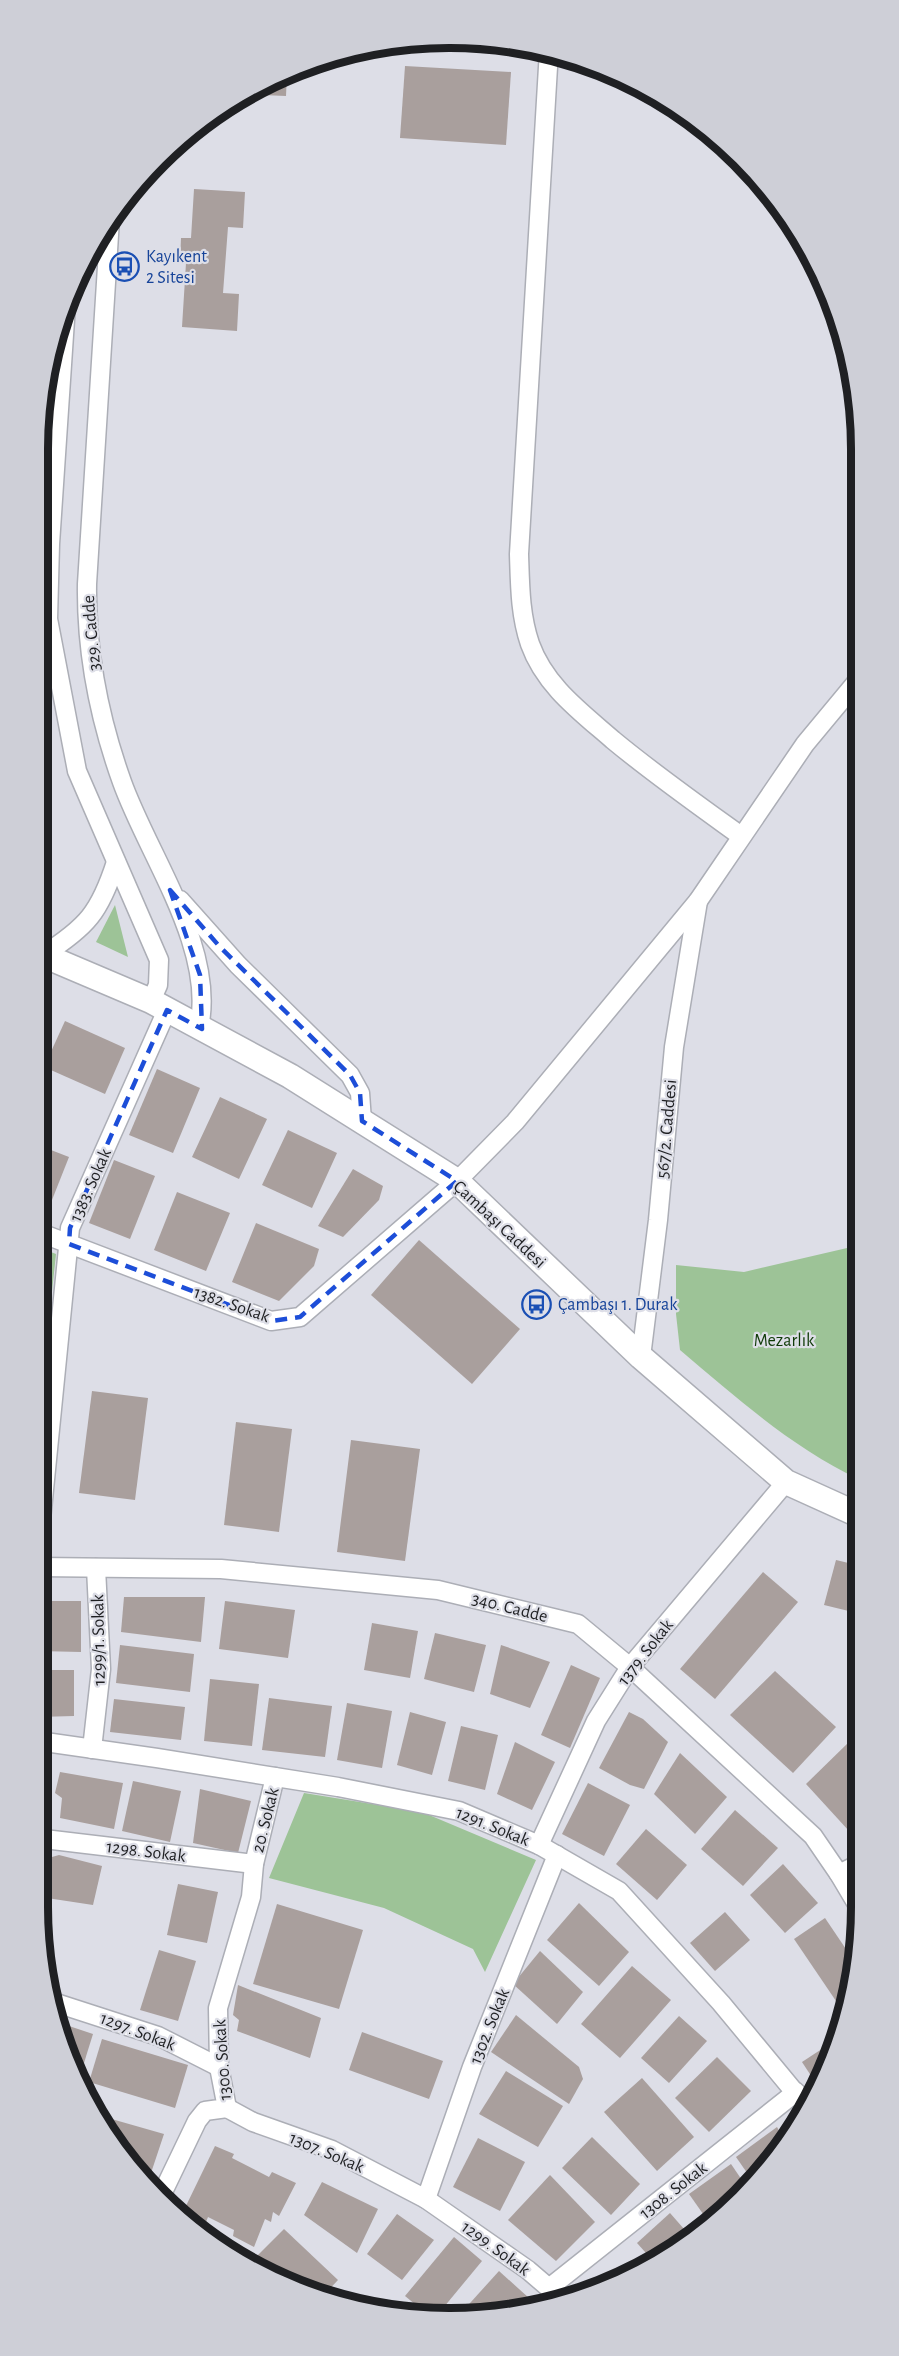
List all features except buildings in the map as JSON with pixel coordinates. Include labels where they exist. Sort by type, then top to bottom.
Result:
[{"type":"main road","name":"Çambaşı Caddesi","points":[[48,957],[159,1006],[290,1076],[457,1181],[641,1357],[786,1482],[851,1511]]},
{"type":"street","points":[[548,61],[519,554],[521,609],[531,645],[545,675],[567,700],[651,772],[741,836]]},
{"type":"street","name":"329. Cadde","points":[[109,238],[87,584],[88,636],[100,707],[110,746],[135,814],[170,890],[194,951],[200,975],[202,1011],[199,1027]]},
{"type":"street","name":"329. Cadde","points":[[64,340],[50,544],[48,619],[77,771],[159,960],[159,1006]]},
{"type":"street","name":"1382. Sokak","points":[[48,1236],[271,1320],[300,1317],[457,1181],[515,1122],[698,901],[816,729],[851,688]]},
{"type":"street","points":[[48,950],[71,937],[97,909],[108,889],[116,862]]},
{"type":"street","points":[[170,890],[220,947],[350,1075],[360,1093],[362,1121]]},
{"type":"street","name":"567/2. Caddesi","points":[[641,1357],[658,1220],[674,1047],[698,901]]},
{"type":"street","name":"1383. Sokak","points":[[48,1452],[70,1228],[159,1006]]},
{"type":"street","name":"1379. Sokak","points":[[539,1845],[596,1721],[630,1667],[786,1482]]},
{"type":"street","name":"340. Cadde","points":[[48,1567],[221,1569],[438,1590],[578,1624],[630,1667],[813,1836],[851,1894]]},
{"type":"street","name":"1299/1. Sokak","points":[[92,1749],[102,1669],[96,1568]]},
{"type":"street","name":"1291. Sokak","points":[[48,1742],[275,1777],[459,1811],[539,1845],[619,1891],[721,2003],[801,2099]]},
{"type":"street","name":"20. Sokak","points":[[254,1864],[275,1777]]},
{"type":"street","name":"1298. Sokak","points":[[48,1839],[254,1864]]},
{"type":"street","name":"1302. Sokak","points":[[426,2199],[472,2067],[557,1855]]},
{"type":"street","name":"1300. Sokak","points":[[165,2189],[197,2121],[205,2111],[227,2108],[219,2067],[218,2008],[251,1897],[254,1864]]},
{"type":"street","points":[[839,1874],[851,1868]]},
{"type":"street","name":"1297. Sokak","points":[[61,2004],[158,2036],[219,2067]]},
{"type":"street","name":"1308. Sokak","points":[[549,2288],[796,2092]]},
{"type":"street","name":"1307. Sokak","points":[[227,2108],[253,2122],[332,2150],[426,2199]]},
{"type":"street","name":"1299. Sokak","points":[[426,2199],[528,2270],[555,2293]]},
{"type":"highlighted area","points":[[170,890],[220,947],[350,1075],[360,1093],[362,1121],[457,1181],[300,1317],[271,1321],[69,1244],[70,1228],[167,1010],[202,1029],[200,975]]},
{"type":"green space","points":[[115,905],[128,957],[96,942]]},
{"type":"green space","name":"Mezarlık","points":[[851,1247],[851,1475],[811,1453],[766,1421],[680,1350],[676,1314],[676,1265],[744,1272]]},
{"type":"green space","points":[[48,1251],[56,1254],[48,1329]]},
{"type":"green space","points":[[304,1793],[422,1812],[536,1860],[485,1972],[473,1949],[384,1908],[269,1878]]},
{"type":"place","name":"Kayıkent 2 Sitesi","points":[[125,266]]},
{"type":"place","name":"Çambaşı 1. Durak","points":[[537,1304]]}]
